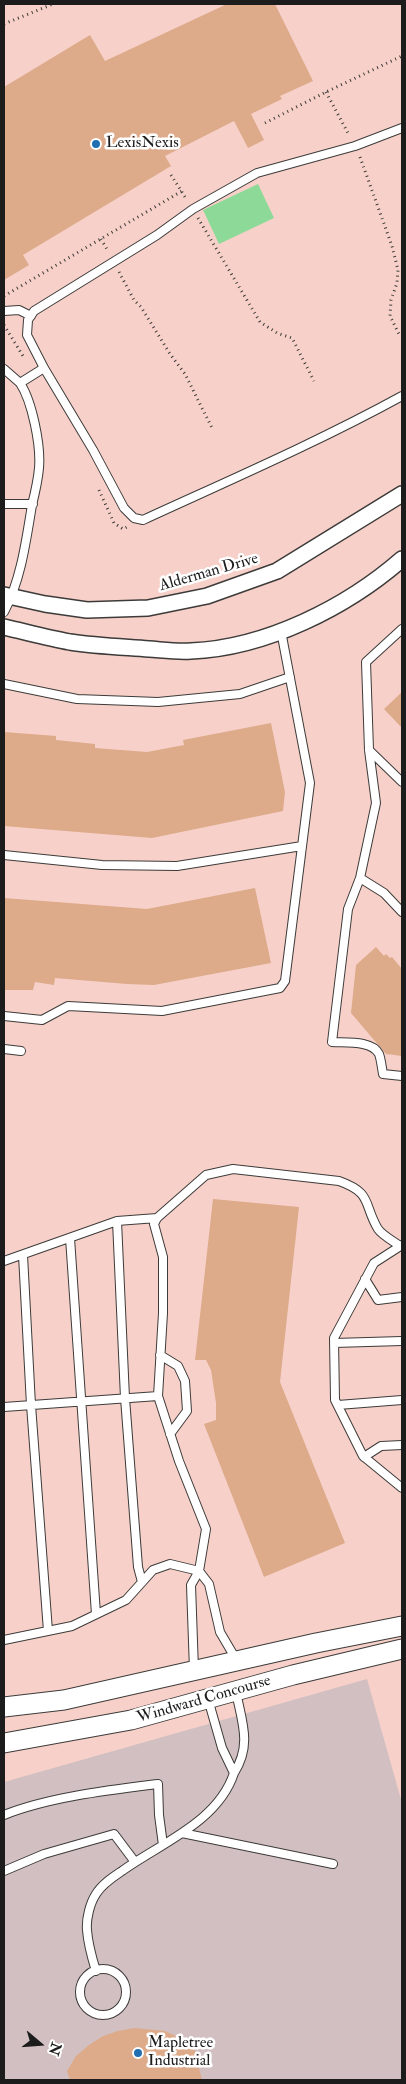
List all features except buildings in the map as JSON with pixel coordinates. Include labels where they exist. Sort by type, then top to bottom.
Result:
[{"type":"street","name":"Alderman Drive","points":[[8,596],[87,610],[148,608],[207,596],[277,571],[402,494]]},
{"type":"street","points":[[4,627],[71,642],[191,651],[229,646],[265,637],[313,618],[381,577],[402,559]]},
{"type":"street","name":"Windward Concourse","points":[[4,1707],[64,1700],[402,1626]]},
{"type":"street","name":"Windward Concourse","points":[[4,1743],[131,1720],[293,1675],[402,1649]]},
{"type":"lane","points":[[402,128],[355,146],[257,173],[193,209],[157,235],[34,311],[28,320],[27,335],[124,508],[134,518],[143,520],[295,451],[349,425],[402,396]]},
{"type":"lane","points":[[4,311],[18,310],[31,316]]},
{"type":"lane","points":[[20,383],[44,368]]},
{"type":"lane","points":[[4,369],[20,383],[27,393],[37,440],[39,466],[28,533],[4,612]]},
{"type":"lane","points":[[4,504],[33,504]]},
{"type":"lane","points":[[402,630],[366,662],[369,750],[376,803],[360,878],[348,909],[332,1042],[361,1044],[371,1047],[379,1054],[383,1074],[402,1076]]},
{"type":"lane","points":[[4,1016],[42,1020],[68,1006],[162,1011],[280,988],[285,981],[310,782],[281,631]]},
{"type":"lane","points":[[4,684],[77,700],[158,702],[240,694],[290,677]]},
{"type":"lane","points":[[369,750],[402,782]]},
{"type":"lane","points":[[4,855],[102,865],[177,866],[302,846]]},
{"type":"lane","points":[[360,878],[384,893],[402,912]]},
{"type":"lane","points":[[4,1049],[21,1051]]},
{"type":"lane","points":[[194,1671],[191,1584],[199,1571],[206,1529],[170,1434],[158,1396],[163,1313],[163,1257],[154,1224],[157,1218],[206,1175],[233,1170],[330,1180],[353,1186],[367,1200],[378,1230],[401,1245],[374,1262],[334,1338],[334,1343],[335,1400],[364,1457],[402,1488]]},
{"type":"lane","points":[[4,1262],[117,1221],[157,1218]]},
{"type":"lane","points":[[117,1221],[125,1398],[138,1567],[142,1582]]},
{"type":"lane","points":[[70,1238],[96,1614]]},
{"type":"lane","points":[[23,1255],[31,1405],[48,1631]]},
{"type":"lane","points":[[365,1279],[378,1300],[402,1297]]},
{"type":"lane","points":[[334,1343],[402,1341]]},
{"type":"lane","points":[[160,1355],[178,1366],[185,1381],[187,1411],[170,1434]]},
{"type":"lane","points":[[4,1407],[158,1396]]},
{"type":"lane","points":[[338,1406],[402,1400]]},
{"type":"lane","points":[[364,1457],[381,1446],[402,1445]]},
{"type":"lane","points":[[4,1640],[72,1626],[126,1600],[152,1570],[170,1564],[199,1571],[209,1584],[220,1632],[237,1661]]},
{"type":"lane","points":[[96,1971],[86,1929],[89,1912],[96,1893],[111,1879],[135,1862],[182,1833],[212,1808],[224,1794],[242,1760],[244,1729],[236,1691]]},
{"type":"lane","points":[[208,1699],[222,1748],[234,1773]]},
{"type":"lane","points":[[4,1815],[17,1809],[101,1792],[158,1784],[159,1815],[163,1845]]},
{"type":"lane","points":[[182,1833],[334,1864]]},
{"type":"lane","points":[[4,1871],[44,1854],[114,1834],[135,1862]]},
{"type":"lane","points":[[96,1971],[114,1972],[121,1977],[125,1984],[126,1998],[123,2005],[110,2014],[95,2014],[83,2003],[81,1996],[83,1981],[96,1971]]},
{"type":"path","points":[[4,24],[53,4]]},
{"type":"path","points":[[265,123],[402,56]]},
{"type":"path","points":[[326,92],[355,146],[392,246],[398,270],[398,283],[391,300],[390,316],[400,336]]},
{"type":"path","points":[[171,175],[260,322],[277,333],[292,338],[314,381]]},
{"type":"path","points":[[4,296],[182,191]]},
{"type":"path","points":[[101,239],[134,300],[141,307],[170,354],[186,374],[212,428]]},
{"type":"shaded area","points":[[4,4],[402,4],[402,2080],[4,2080]]},
{"type":"shaded area","points":[[367,1679],[402,1803],[402,2080],[4,2080],[4,1782]]},
{"type":"green space","points":[[258,184],[274,218],[219,244],[203,210]]},
{"type":"place","name":"LexisNexis","points":[[96,144]]},
{"type":"place","name":"Mapletree Industrial","points":[[138,2053]]}]
